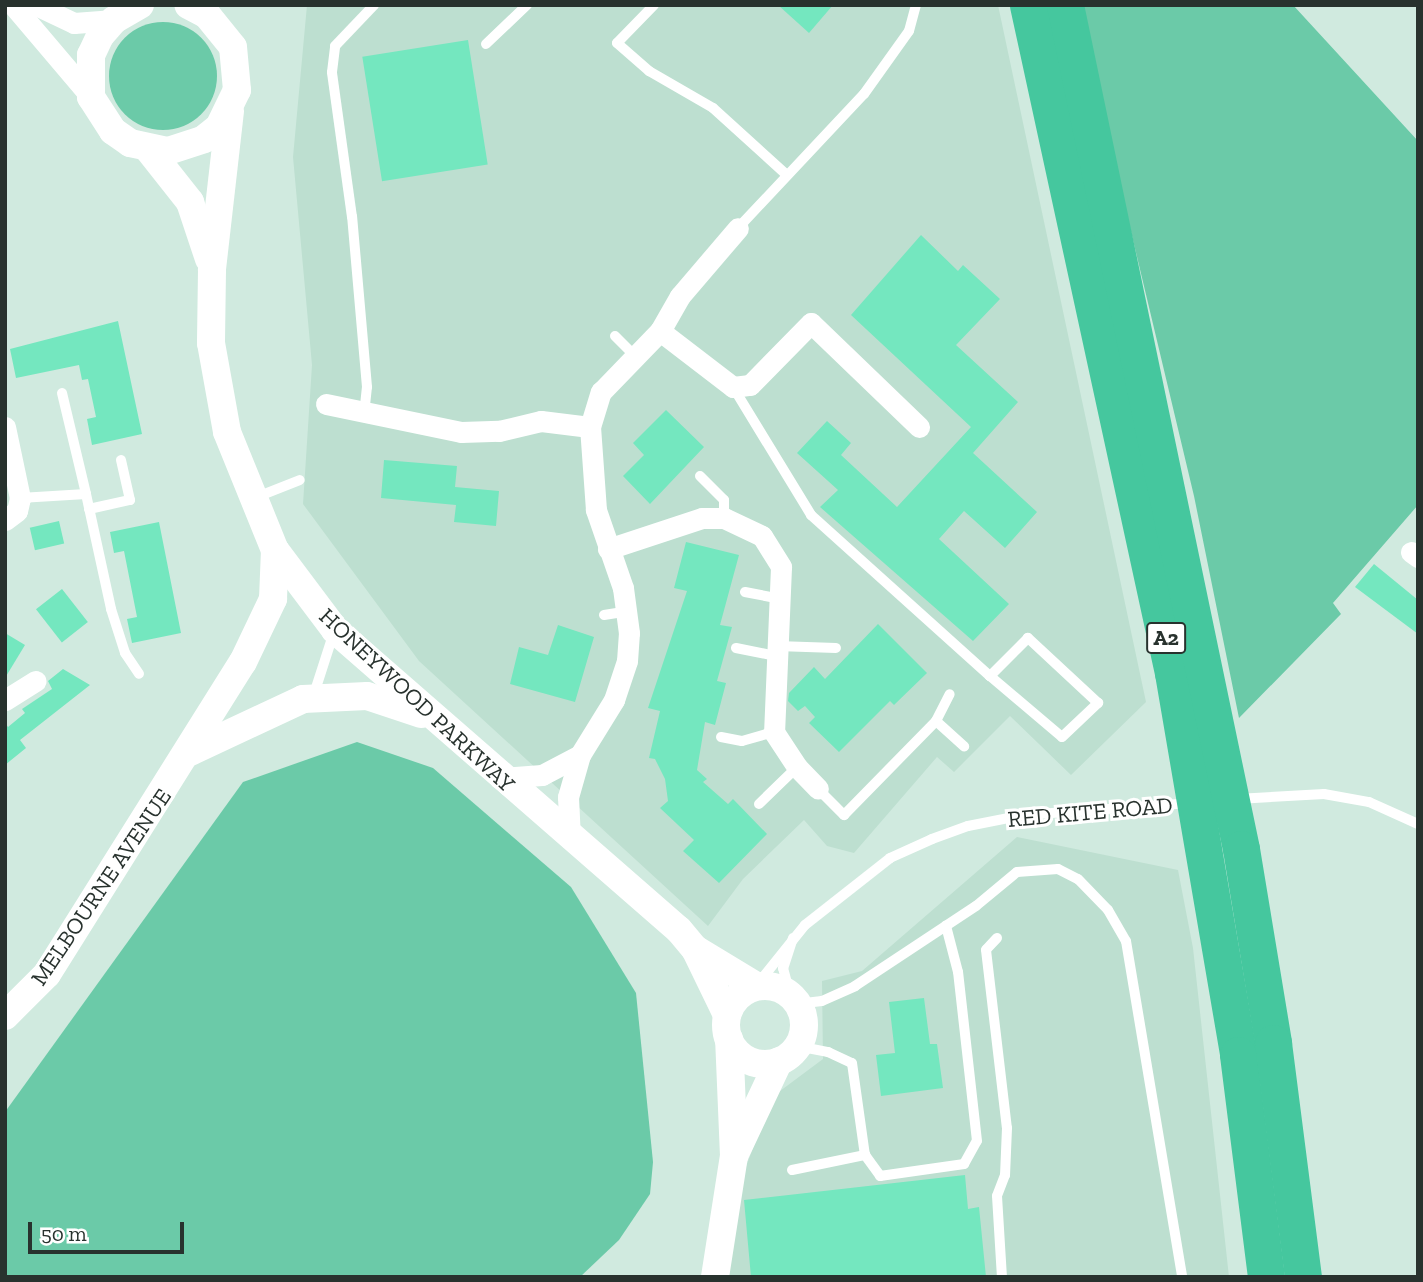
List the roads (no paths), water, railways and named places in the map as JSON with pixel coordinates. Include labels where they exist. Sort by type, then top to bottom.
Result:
[{"type":"highway","name":"A2","points":[[1028,5],[1174,673],[1236,1042],[1266,1277]]},
{"type":"highway","name":"A2","points":[[1065,5],[1241,849],[1273,1043],[1303,1277]]},
{"type":"street","points":[[13,5],[91,97],[113,131],[149,149],[168,151],[195,143],[219,127],[229,111]]},
{"type":"street","points":[[36,5],[74,23],[114,20],[140,5]]},
{"type":"street","points":[[188,5],[225,17]]},
{"type":"street","name":"HONEYWOOD PARKWAY","points":[[225,17],[238,68],[229,111],[212,271],[215,384],[251,499],[275,550],[335,630],[499,778],[679,930],[695,949],[728,1027],[734,1156],[715,1277]]},
{"type":"street","points":[[91,97],[91,55],[114,20]]},
{"type":"street","name":"HONEYWOOD PARKWAY","points":[[149,149],[190,202],[205,236],[212,271]]},
{"type":"street","points":[[570,839],[568,797],[580,755],[620,683],[627,661],[628,611],[608,549],[591,475],[590,427],[601,392],[660,331],[680,296],[738,228]]},
{"type":"street","points":[[660,331],[733,387],[750,385],[811,323],[919,427]]},
{"type":"street","points":[[326,404],[364,415],[461,432],[499,431],[541,421],[590,427]]},
{"type":"street","points":[[5,427],[20,498],[17,511],[5,520]]},
{"type":"street","points":[[608,549],[686,520],[724,518],[750,527],[774,550],[781,567],[782,599],[774,732],[797,767],[818,789]]},
{"type":"street","name":"MELBOURNE AVENUE","points":[[5,1016],[47,974],[190,752],[257,636],[273,599],[275,550]]},
{"type":"street","points":[[5,700],[35,681]]},
{"type":"street","points":[[190,752],[286,704],[313,697],[367,696],[430,717]]},
{"type":"street","points":[[499,778],[542,775],[580,755]]},
{"type":"street","name":"HONEYWOOD PARKWAY","points":[[695,949],[756,986]]},
{"type":"street","points":[[768,985],[790,994],[804,1026],[788,1054],[752,1062],[728,1027],[737,997],[756,986],[768,985]]},
{"type":"street","name":"HONEYWOOD PARKWAY","points":[[734,1156],[788,1054]]},
{"type":"lane","points":[[364,415],[367,387],[352,217],[332,72],[335,47],[374,5]]},
{"type":"lane","points":[[486,44],[527,5]]},
{"type":"lane","points":[[654,5],[617,43],[649,71],[713,108],[788,174]]},
{"type":"lane","points":[[738,228],[864,94],[909,31],[916,5]]},
{"type":"lane","points":[[615,336],[636,357]]},
{"type":"lane","points":[[733,387],[811,515],[990,676],[1062,737],[1098,703],[1028,638],[990,676]]},
{"type":"lane","points":[[62,393],[111,608],[125,653],[139,674]]},
{"type":"lane","points":[[89,509],[130,500],[121,460]]},
{"type":"lane","points":[[701,476],[724,500],[724,518]]},
{"type":"lane","points":[[251,499],[300,480]]},
{"type":"lane","points":[[20,498],[86,494]]},
{"type":"lane","points":[[745,592],[782,599]]},
{"type":"lane","points":[[604,615],[628,611]]},
{"type":"lane","points":[[313,697],[335,630]]},
{"type":"lane","points":[[736,648],[777,651],[836,648]]},
{"type":"lane","points":[[818,789],[844,815],[936,721],[950,694]]},
{"type":"lane","points":[[936,721],[964,746]]},
{"type":"lane","points":[[721,737],[742,741],[774,732]]},
{"type":"lane","points":[[758,804],[797,767]]},
{"type":"lane","name":"RED KITE ROAD","points":[[756,986],[793,939],[890,858],[968,826],[1024,815],[1324,794],[1369,802],[1418,824]]},
{"type":"lane","points":[[793,939],[783,968],[790,994],[805,1003],[822,1001],[855,986],[946,926],[1017,872],[1037,867],[1058,869],[1078,879],[1108,910],[1126,941],[1182,1277]]},
{"type":"lane","points":[[788,1054],[828,1052],[852,1063],[865,1156],[880,1176],[964,1164],[977,1141],[958,972],[946,926]]},
{"type":"lane","points":[[997,938],[986,950],[1007,1128],[1005,1175],[997,1196],[1002,1277]]},
{"type":"lane","points":[[792,1170],[865,1156]]}]
